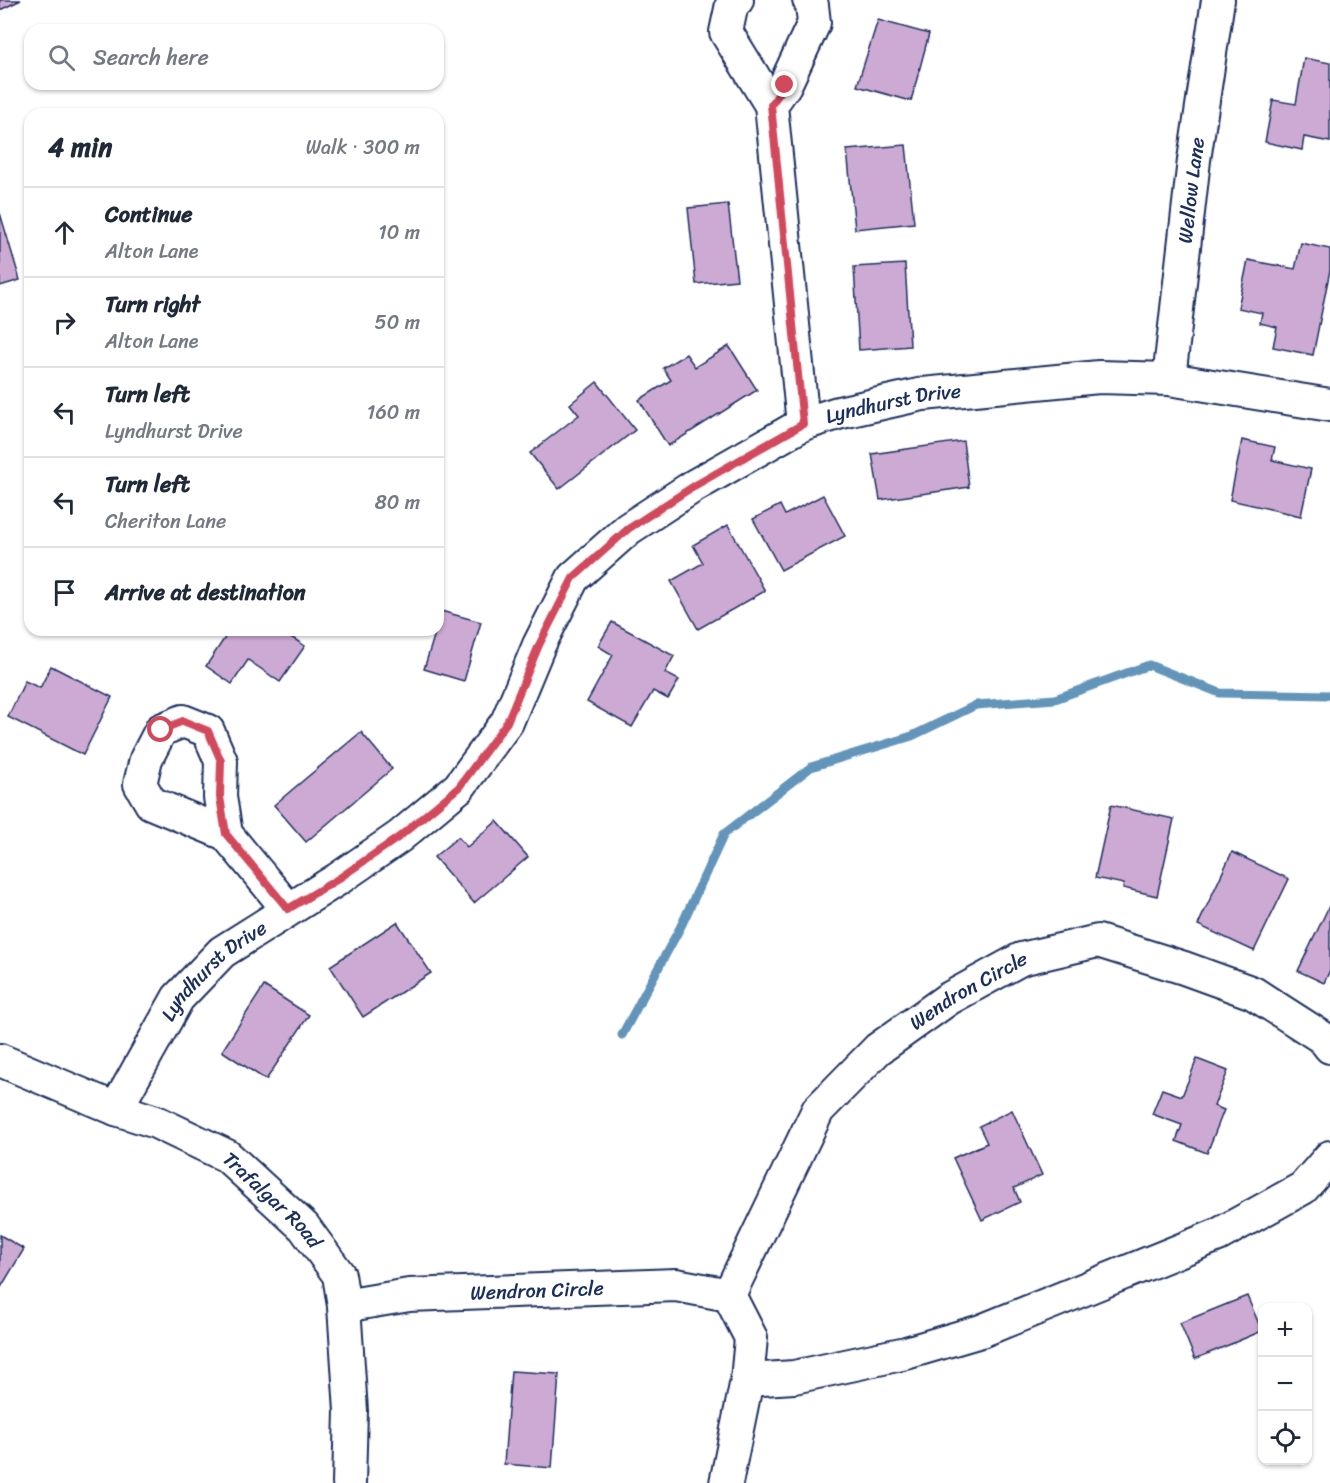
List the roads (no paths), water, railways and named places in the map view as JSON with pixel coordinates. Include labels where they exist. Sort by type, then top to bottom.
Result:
[{"type":"street","points":[[737,0],[732,4],[726,32],[771,105],[803,424]]},
{"type":"street","points":[[771,105],[785,85],[814,23],[812,5],[809,0]]},
{"type":"street","name":"Wellow Lane","points":[[1169,379],[1194,160],[1218,0]]},
{"type":"street","name":"Lyndhurst Drive","points":[[116,1108],[178,998],[222,952],[338,879],[399,837],[459,787],[507,722],[539,645],[573,578],[628,529],[694,486],[803,424],[838,413],[923,394],[1099,377],[1169,379],[1330,405]]},
{"type":"street","points":[[226,834],[288,909]]},
{"type":"street","name":"Wendron Circle","points":[[344,1306],[409,1295],[676,1285],[729,1295],[818,1110],[878,1049],[948,999],[1022,959],[1098,941],[1253,993],[1323,1038],[1330,1047]]},
{"type":"street","name":"Trafalgar Road","points":[[0,1060],[156,1122],[227,1156],[304,1227],[339,1275],[344,1306],[351,1411],[349,1483]]},
{"type":"street","points":[[747,1380],[794,1377],[906,1353],[981,1331],[1218,1235],[1303,1188],[1330,1157]]},
{"type":"street","points":[[726,1483],[747,1380],[752,1338],[729,1295]]},
{"type":"waterway","points":[[622,1035],[681,926],[724,834],[811,767],[912,736],[976,705],[1055,699],[1149,665],[1220,693],[1330,695]]}]
